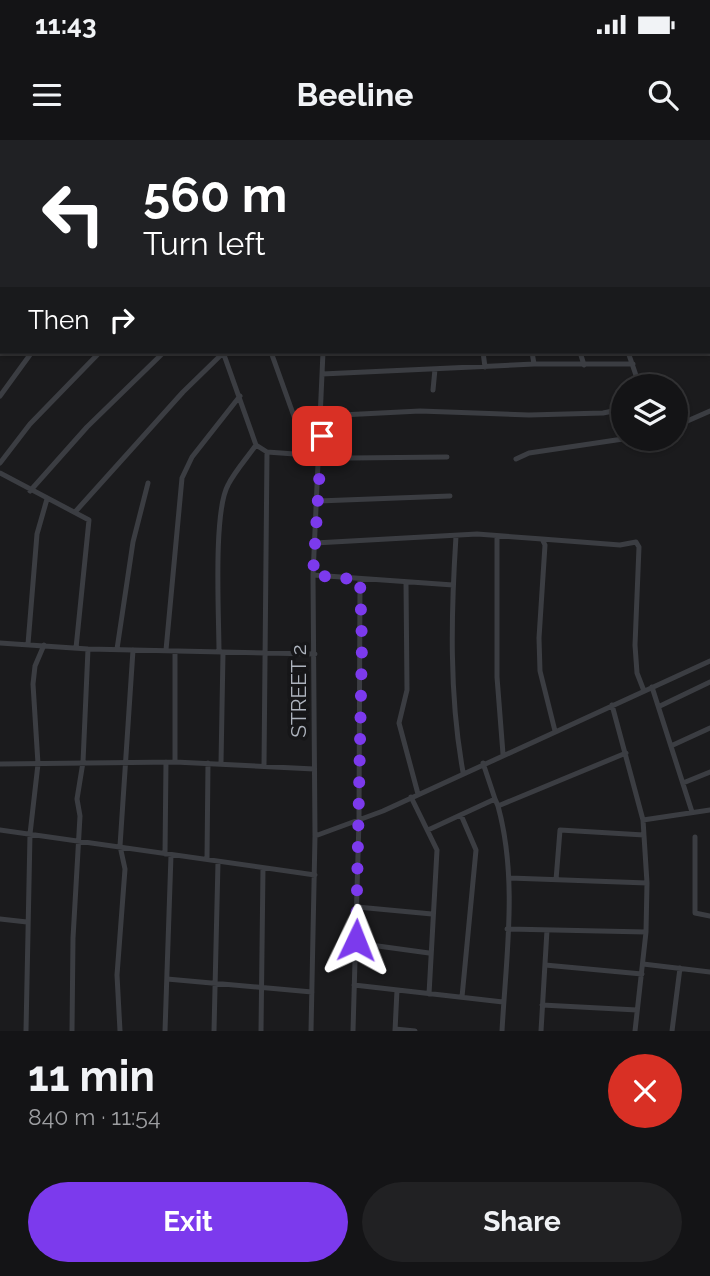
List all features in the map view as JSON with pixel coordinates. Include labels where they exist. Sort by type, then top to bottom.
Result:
[{"type":"street","points":[[0,396],[31,354]]},
{"type":"street","points":[[0,463],[30,424],[98,354]]},
{"type":"street","points":[[30,491],[87,428],[162,354]]},
{"type":"street","points":[[76,511],[183,392],[221,354]]},
{"type":"street","points":[[224,354],[256,445],[267,452],[447,457]]},
{"type":"street","points":[[272,354],[296,422],[299,452]]},
{"type":"street","name":"STREET 2","points":[[311,1031],[315,875],[313,575],[323,416],[323,354]]},
{"type":"street","points":[[483,354],[485,367]]},
{"type":"street","points":[[532,354],[534,364]]},
{"type":"street","points":[[581,354],[584,365]]},
{"type":"street","points":[[629,354],[636,374]]},
{"type":"street","points":[[322,374],[534,364],[633,364]]},
{"type":"street","points":[[433,390],[435,369]]},
{"type":"street","points":[[166,650],[182,478],[192,457],[240,396]]},
{"type":"street","points":[[323,416],[420,411],[529,415],[611,411]]},
{"type":"street","points":[[688,421],[710,411]]},
{"type":"street","points":[[516,458],[529,453],[611,441]]},
{"type":"street","points":[[221,763],[219,545],[225,494],[229,483],[256,445]]},
{"type":"street","points":[[264,766],[267,452]]},
{"type":"street","points":[[0,473],[30,491],[87,517],[90,523],[76,648]]},
{"type":"street","points":[[117,649],[133,542],[148,483]]},
{"type":"street","points":[[318,501],[450,496]]},
{"type":"street","points":[[28,644],[37,534],[47,499]]},
{"type":"street","points":[[315,543],[477,534],[621,545],[636,542],[639,547],[635,663],[644,691]]},
{"type":"street","points":[[456,536],[453,585],[454,703],[463,772]]},
{"type":"street","points":[[496,536],[497,677],[503,754]]},
{"type":"street","points":[[542,538],[545,545],[540,671],[555,731]]},
{"type":"street","points":[[313,575],[453,585]]},
{"type":"street","points":[[353,1031],[359,820],[360,580]]},
{"type":"street","points":[[406,582],[407,690],[399,723],[414,796],[437,850],[429,953],[429,994]]},
{"type":"street","points":[[0,643],[89,649],[315,654]]},
{"type":"street","points":[[26,1031],[30,834],[38,764],[33,684],[35,666],[44,645]]},
{"type":"street","points":[[72,1031],[80,816],[77,799],[83,762],[89,649]]},
{"type":"street","points":[[120,1031],[117,975],[125,869],[120,846],[133,650]]},
{"type":"street","points":[[175,651],[175,762]]},
{"type":"street","points":[[315,836],[414,796],[710,661]]},
{"type":"street","points":[[660,706],[710,682]]},
{"type":"street","points":[[652,687],[673,745],[692,812]]},
{"type":"street","points":[[612,705],[643,820],[647,883],[646,932],[635,1031]]},
{"type":"street","points":[[673,745],[710,728]]},
{"type":"street","points":[[498,806],[626,753]]},
{"type":"street","points":[[165,1031],[168,854],[166,762]]},
{"type":"street","points":[[0,764],[175,762],[313,769]]},
{"type":"street","points":[[207,858],[208,763]]},
{"type":"street","points":[[483,763],[505,832],[510,878],[502,1031]]},
{"type":"street","points":[[683,783],[710,772]]},
{"type":"street","points":[[428,830],[495,799]]},
{"type":"street","points":[[643,820],[710,810]]},
{"type":"street","points":[[461,816],[476,850],[462,997]]},
{"type":"street","points":[[0,830],[315,875]]},
{"type":"street","points":[[556,880],[560,830],[644,835]]},
{"type":"street","points":[[695,837],[695,912],[710,916]]},
{"type":"street","points":[[214,1031],[219,862]]},
{"type":"street","points":[[261,1031],[263,868]]},
{"type":"street","points":[[510,878],[647,883]]},
{"type":"street","points":[[357,906],[432,914]]},
{"type":"street","points":[[0,919],[27,922]]},
{"type":"street","points":[[507,929],[646,932]]},
{"type":"street","points":[[541,1031],[547,930]]},
{"type":"street","points":[[356,943],[429,953]]},
{"type":"street","points":[[643,964],[710,972]]},
{"type":"street","points":[[545,965],[642,974]]},
{"type":"street","points":[[672,1031],[680,968]]},
{"type":"street","points":[[167,979],[312,992]]},
{"type":"street","points":[[354,985],[503,1002]]},
{"type":"street","points":[[397,990],[395,1030],[415,1031]]},
{"type":"street","points":[[542,1005],[637,1010]]},
{"type":"route","points":[[322,436],[313,575],[360,580],[362,644],[356,940]]}]
